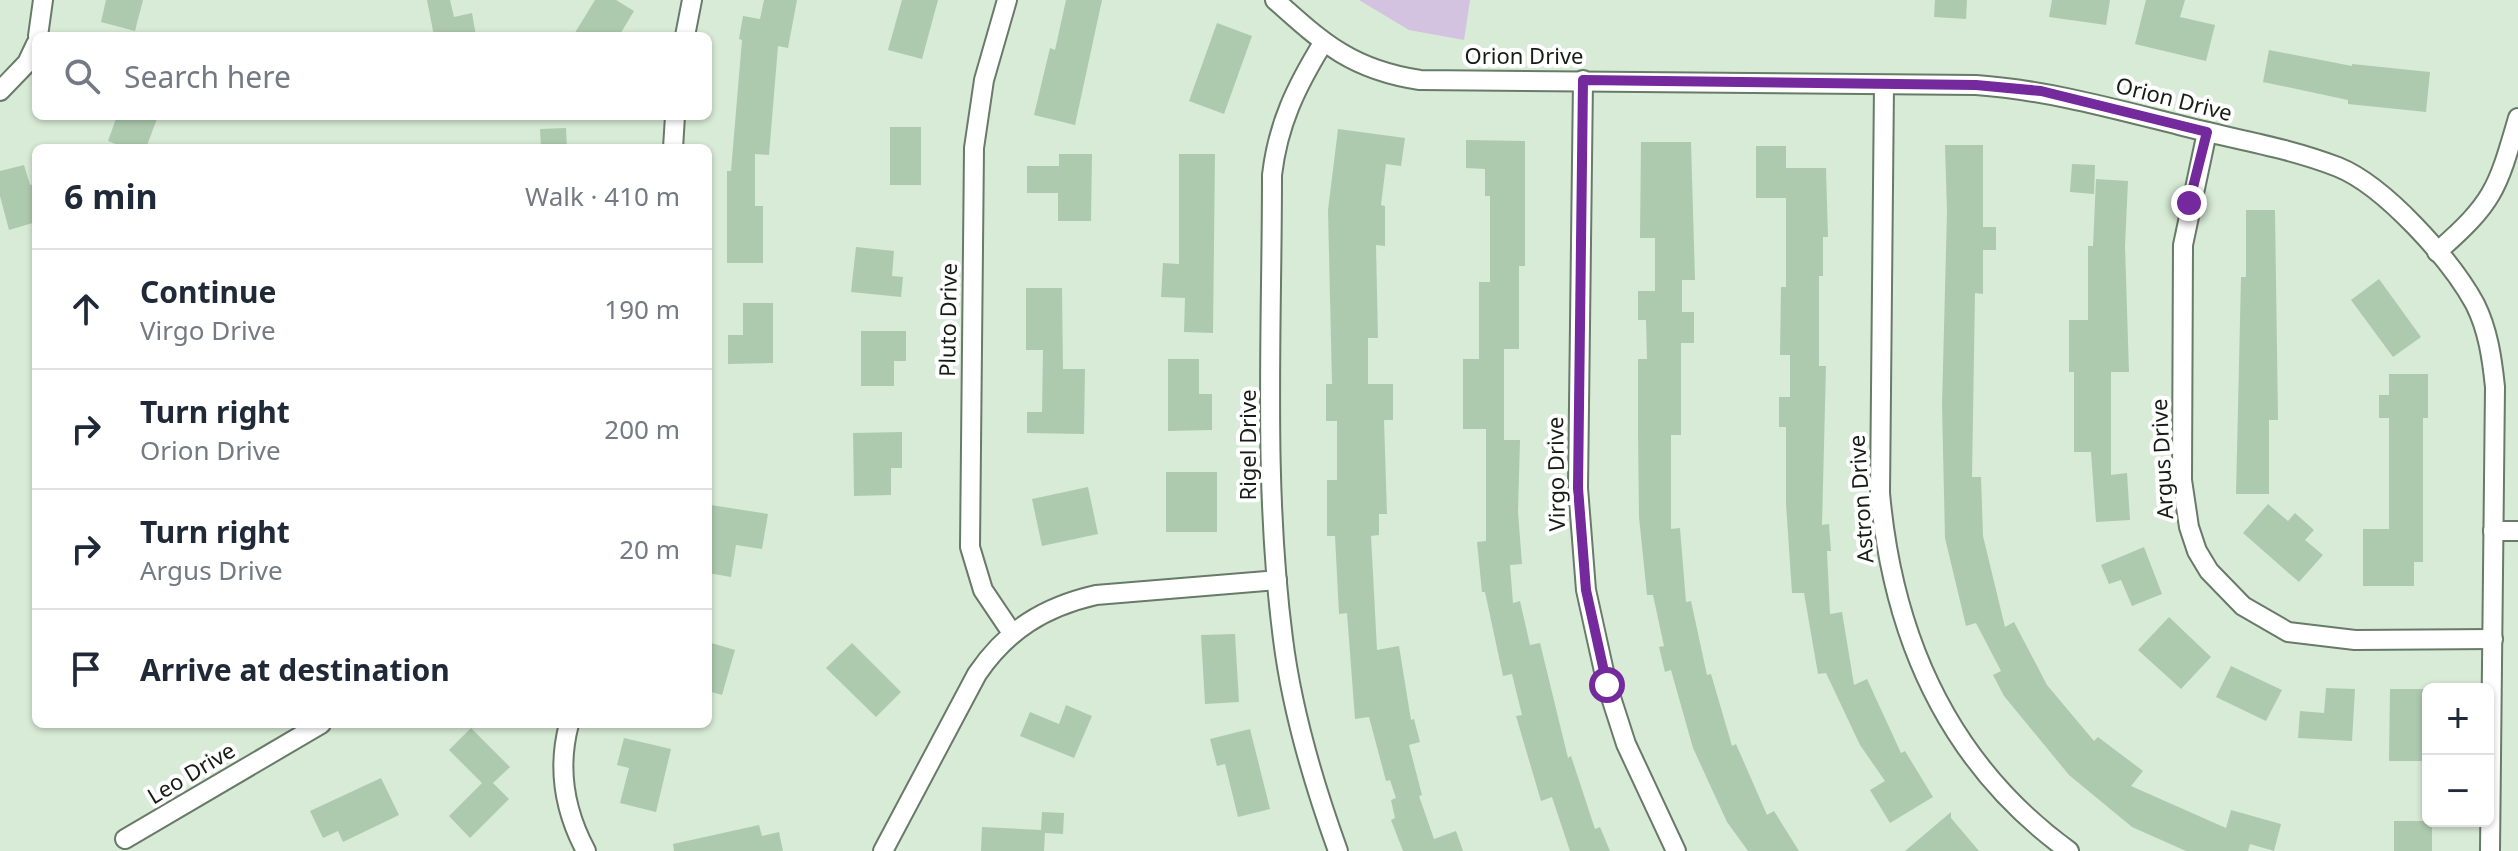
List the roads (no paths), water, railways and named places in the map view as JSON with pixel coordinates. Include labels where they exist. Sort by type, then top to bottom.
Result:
[{"type":"street","points":[[39,32],[43,0]]},
{"type":"street","points":[[686,32],[692,0]]},
{"type":"street","name":"Pluto Drive","points":[[1007,0],[984,80],[974,148],[970,547],[983,590],[1012,633]]},
{"type":"street","name":"Orion Drive","points":[[1275,0],[1323,43],[1367,69],[1420,80],[1976,85],[2041,91],[2266,145],[2341,168],[2383,197],[2437,252],[2475,304],[2492,356],[2490,851]]},
{"type":"street","name":"Rigel Drive","points":[[1323,43],[1292,93],[1275,144],[1272,175],[1272,500],[1283,640],[1305,751],[1338,851]]},
{"type":"street","points":[[0,91],[27,63],[32,52]]},
{"type":"street","name":"Virgo Drive","points":[[1583,80],[1578,488],[1586,590],[1607,685],[1626,744],[1676,851]]},
{"type":"street","name":"Astron Drive","points":[[1884,85],[1880,493],[1896,598],[1912,648],[1945,716],[1992,780],[2021,811],[2069,851]]},
{"type":"street","points":[[2437,252],[2487,205],[2500,179],[2518,118]]},
{"type":"street","points":[[673,144],[675,120]]},
{"type":"street","name":"Argus Drive","points":[[2207,132],[2183,245],[2182,480],[2189,527],[2197,551],[2209,571],[2243,606],[2288,632],[2355,640],[2493,639]]},
{"type":"street","points":[[2493,531],[2518,531]]},
{"type":"street","points":[[883,851],[977,674],[1012,633],[1048,610],[1096,595],[1277,580]]},
{"type":"street","name":"Leo Drive","points":[[125,839],[314,728]]},
{"type":"street","points":[[568,728],[562,774],[573,827],[586,851]]}]
